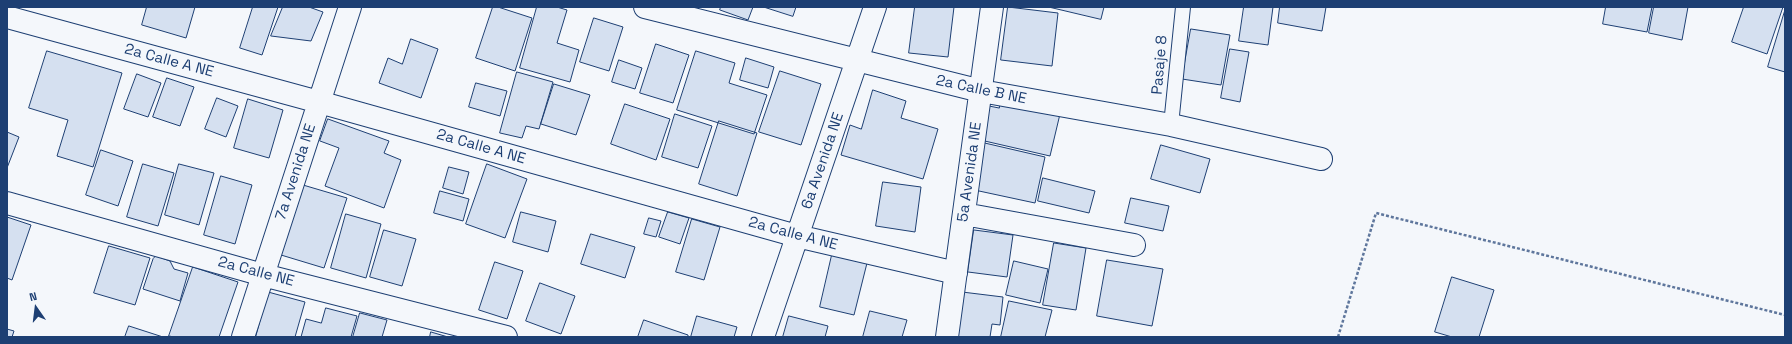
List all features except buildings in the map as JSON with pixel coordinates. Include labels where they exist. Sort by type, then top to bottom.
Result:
[{"type":"street","name":"7a Avenida NE","points":[[243,337],[350,7]]},
{"type":"street","name":"2a Calle B NE","points":[[644,7],[981,91],[1171,126],[1321,159]]},
{"type":"street","name":"6a Avenida NE","points":[[763,337],[875,7]]},
{"type":"street","name":"5a Avenida NE","points":[[947,337],[992,7]]},
{"type":"street","name":"2a Calle A NE","points":[[7,17],[319,102],[797,236],[956,273]]},
{"type":"street","name":"2a Calle NE","points":[[7,204],[263,274],[506,337]]},
{"type":"street","points":[[964,214],[1134,245]]},
{"type":"lane","name":"Pasaje 8","points":[[1171,126],[1182,7]]},
{"type":"path","points":[[1338,337],[1376,213],[1785,315]]}]
